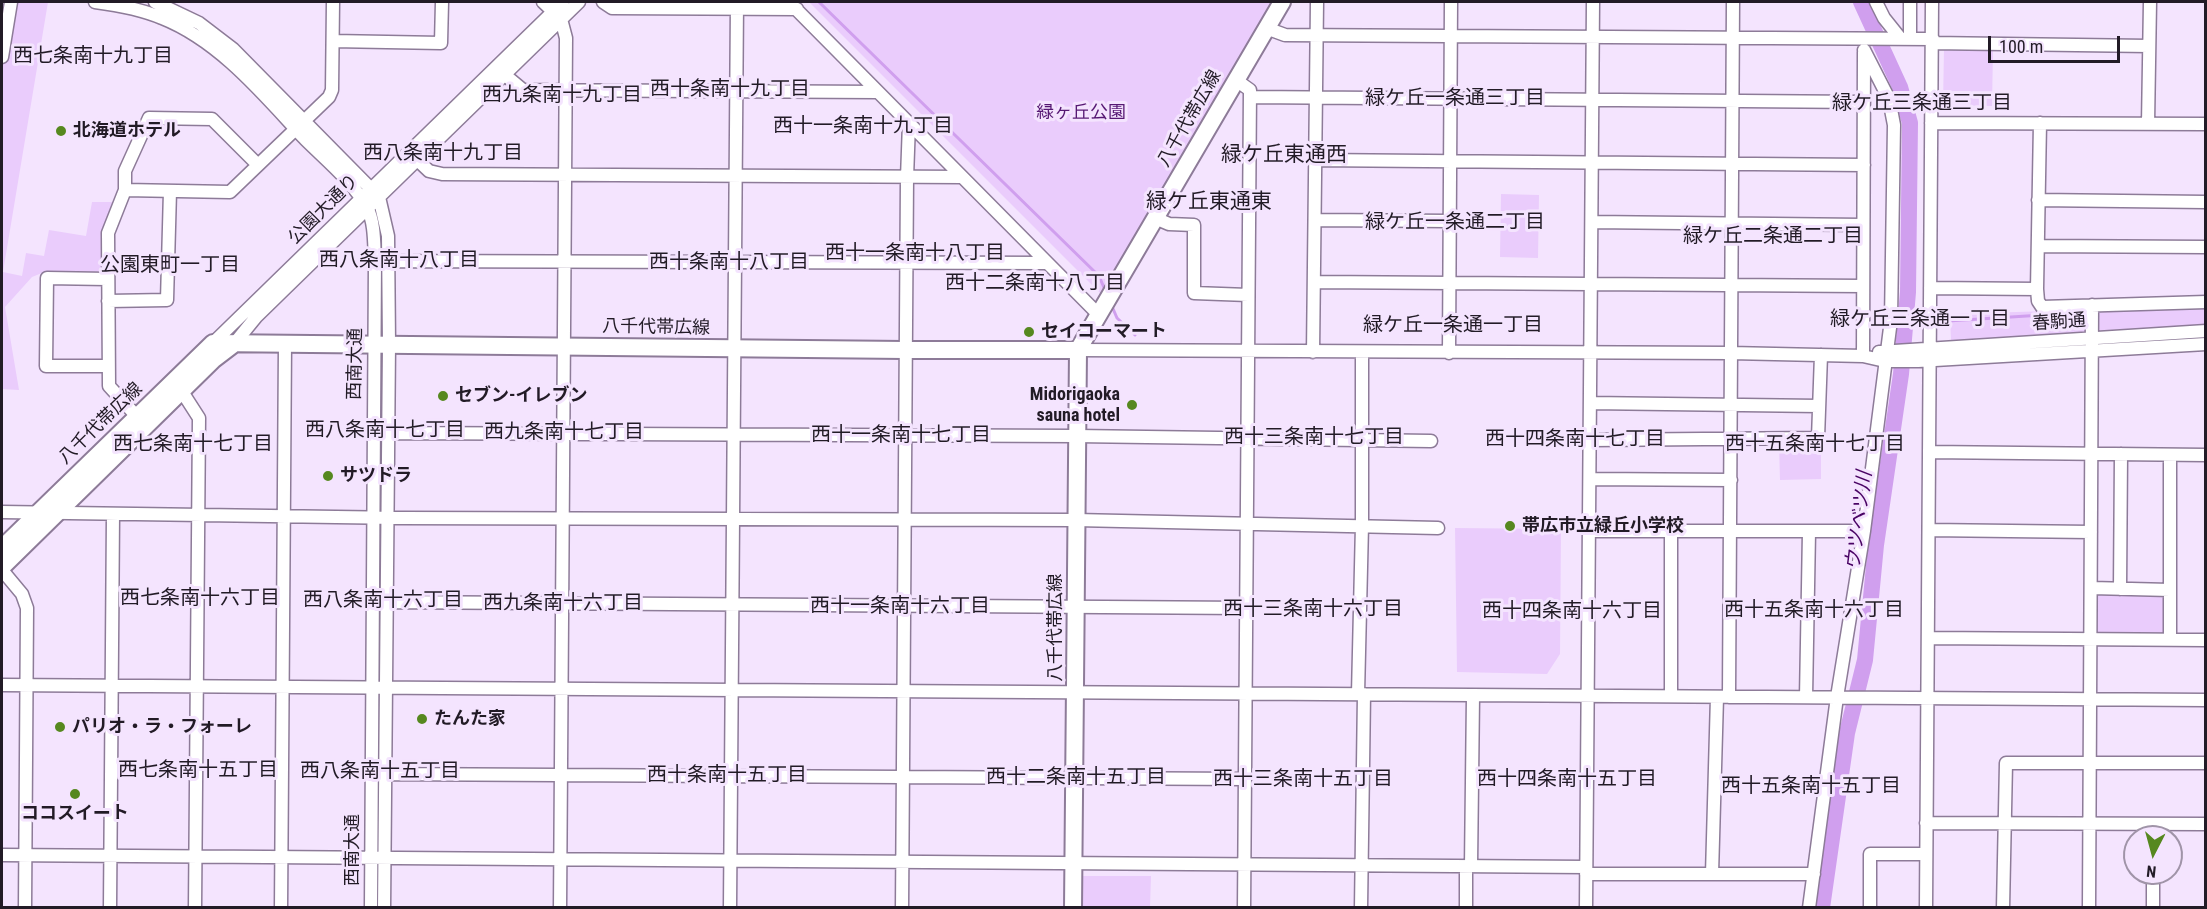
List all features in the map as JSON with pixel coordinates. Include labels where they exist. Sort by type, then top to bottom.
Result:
[{"type":"main road","name":"八千代帯広線","points":[[1073,908],[1078,350],[1282,2]]},
{"type":"main road","name":"八千代帯広線","points":[[2,568],[57,513],[213,343],[905,351],[1078,350]]},
{"type":"main road","name":"八千代帯広線","points":[[2,548],[141,421],[181,390],[220,353],[234,344]]},
{"type":"street","points":[[2,57],[11,2]]},
{"type":"street","name":"西南大通","points":[[95,2],[126,7],[163,18],[198,38],[245,76],[375,192],[388,236],[389,261],[372,517],[371,908]]},
{"type":"street","name":"西南大通","points":[[155,2],[199,23],[233,49],[300,124],[364,203],[373,227],[387,433],[384,908]]},
{"type":"street","points":[[125,190],[230,192],[329,97],[332,90],[333,2]]},
{"type":"street","points":[[333,41],[441,43],[442,2]]},
{"type":"street","points":[[543,2],[557,15],[566,38],[560,908]]},
{"type":"street","name":"公園大通り","points":[[557,15],[563,2]]},
{"type":"street","name":"公園大通り","points":[[234,344],[256,317],[375,192],[557,15],[579,2]]},
{"type":"street","points":[[603,2],[612,8],[793,5],[1098,315]]},
{"type":"street","points":[[1313,352],[1316,282],[1317,2]]},
{"type":"street","points":[[1449,353],[1451,2]]},
{"type":"street","points":[[1586,908],[1593,2]]},
{"type":"street","points":[[1712,874],[1731,532],[1733,2]]},
{"type":"street","points":[[1876,2],[1884,18],[1900,38]]},
{"type":"street","points":[[1900,38],[1910,2]]},
{"type":"street","points":[[1926,908],[1929,452],[1924,355],[1930,288],[1932,2]]},
{"type":"street","points":[[2148,124],[2150,2]]},
{"type":"street","points":[[730,908],[737,5]]},
{"type":"street","points":[[1266,28],[1285,35],[1732,37],[1865,42],[1900,38],[1933,41],[2149,46]]},
{"type":"street","points":[[1863,356],[1865,42]]},
{"type":"street","points":[[1809,908],[1890,356],[1894,125],[1889,99],[1865,42]]},
{"type":"street","points":[[500,71],[523,90],[878,92]]},
{"type":"street","points":[[1236,80],[1250,90],[1244,908]]},
{"type":"street","points":[[1250,97],[1864,102]]},
{"type":"street","points":[[141,421],[109,386],[108,232],[125,190],[125,171],[149,118],[212,119],[258,165]]},
{"type":"street","points":[[902,908],[905,351],[909,123]]},
{"type":"street","points":[[1931,123],[2205,124]]},
{"type":"street","points":[[2040,123],[2037,289],[2038,301],[2042,307],[2205,302]]},
{"type":"street","points":[[413,155],[429,171],[442,174],[564,177],[962,177]]},
{"type":"street","points":[[1316,160],[1864,165]]},
{"type":"street","points":[[108,301],[167,300],[170,191]]},
{"type":"street","points":[[2038,200],[2205,202]]},
{"type":"street","name":"公園大通り","points":[[213,343],[364,203]]},
{"type":"street","points":[[1155,218],[1170,224],[1194,225],[1194,293],[1248,295]]},
{"type":"street","points":[[1316,220],[1450,221]]},
{"type":"street","points":[[1592,222],[1863,225]]},
{"type":"street","points":[[2038,246],[2205,247]]},
{"type":"street","points":[[389,261],[1047,263]]},
{"type":"street","points":[[107,279],[47,278],[46,366],[108,366]]},
{"type":"street","points":[[1316,282],[1863,286]]},
{"type":"street","points":[[1930,288],[2037,289]]},
{"type":"street","points":[[2089,908],[2092,305]]},
{"type":"street","name":"春駒通","points":[[2092,345],[2205,331]]},
{"type":"street","points":[[281,908],[285,344]]},
{"type":"street","name":"春駒通","points":[[1078,350],[1731,353],[1890,356],[2092,345],[2205,344]]},
{"type":"street","points":[[1361,908],[1362,352]]},
{"type":"street","points":[[1590,441],[1818,438],[1821,355]]},
{"type":"street","points":[[181,390],[199,418],[195,908]]},
{"type":"street","points":[[1590,403],[1819,406]]},
{"type":"street","points":[[387,433],[1076,435],[1431,441]]},
{"type":"street","points":[[1929,452],[2205,455]]},
{"type":"street","points":[[2120,589],[2121,454]]},
{"type":"street","points":[[2170,455],[2170,639]]},
{"type":"street","points":[[1590,479],[1731,480]]},
{"type":"street","points":[[2,512],[387,518],[1076,520],[1438,528]]},
{"type":"street","points":[[110,908],[113,514]]},
{"type":"street","points":[[1929,530],[2091,532]]},
{"type":"street","points":[[1589,531],[1864,531]]},
{"type":"street","points":[[1671,532],[1671,696]]},
{"type":"street","points":[[1806,698],[1809,532]]},
{"type":"street","points":[[2,568],[22,594],[27,608],[25,908]]},
{"type":"street","points":[[2092,588],[2170,590]]},
{"type":"street","points":[[386,602],[1247,608]]},
{"type":"street","points":[[1928,638],[2205,640]]},
{"type":"street","points":[[2,685],[2205,700]]},
{"type":"street","points":[[1466,908],[1473,696]]},
{"type":"street","points":[[2003,908],[2006,763],[2205,763]]},
{"type":"street","points":[[386,774],[1245,779]]},
{"type":"street","points":[[1926,823],[2090,823],[2123,827]]},
{"type":"street","points":[[2183,827],[2205,824]]},
{"type":"street","points":[[1870,908],[1870,854],[1926,854]]},
{"type":"street","points":[[2,855],[1468,866],[1712,874],[1814,874]]},
{"type":"street","points":[[2153,885],[2153,908]]},
{"type":"green space","points":[[11,2],[48,2],[3,272],[22,276],[26,253],[44,256],[49,230],[86,236],[92,202],[117,202],[102,273],[42,273],[32,277],[5,307],[19,390],[2,389],[2,57]]},
{"type":"green space","name":"緑ヶ丘公園","points":[[809,2],[1277,2],[1104,297]]},
{"type":"green space","points":[[1944,49],[1993,50],[1992,106],[1943,105]]},
{"type":"green space","points":[[1501,194],[1539,195],[1538,258],[1500,257]]},
{"type":"green space","points":[[2205,305],[2205,326],[2102,332],[2097,328],[2099,310]]},
{"type":"green space","points":[[2083,310],[2088,315],[2088,330],[2082,335],[1951,341],[1950,314]]},
{"type":"green space","points":[[1821,443],[1821,479],[1780,480],[1779,444]]},
{"type":"green space","points":[[1455,528],[1561,529],[1560,654],[1547,674],[1457,672]]},
{"type":"green space","points":[[2095,592],[2166,592],[2166,632],[2161,635],[2096,635]]},
{"type":"green space","points":[[1081,876],[1151,876],[1150,907],[1081,908]]},
{"type":"waterway","points":[[819,2],[1099,276],[1105,290]]},
{"type":"waterway","name":"ウツベツ川","points":[[1822,908],[1847,733],[1865,660],[1876,545],[1901,374],[1908,292],[1910,123],[1900,87],[1861,2]]},
{"type":"waterway","points":[[1111,304],[1117,318],[1135,335]]},
{"type":"waterway","points":[[1932,322],[2090,312]]},
{"type":"waterway","points":[[1905,328],[1925,323]]},
{"type":"place","name":"北海道ホテル","points":[[61,131]]},
{"type":"place","name":"セイコーマート","points":[[1029,332]]},
{"type":"place","name":"セブン-イレブン","points":[[443,396]]},
{"type":"place","name":"Midorigaoka sauna hotel","points":[[1132,405]]},
{"type":"place","name":"サツドラ","points":[[328,476]]},
{"type":"place","name":"帯広市立緑丘小学校","points":[[1510,526]]},
{"type":"place","name":"たんた家","points":[[422,719]]},
{"type":"place","name":"パリオ・ラ・フォーレ","points":[[60,727]]},
{"type":"place","name":"ココスイート","points":[[75,794]]},
{"type":"district","name":"西七条南十九丁目","points":[[93,57]]},
{"type":"district","name":"西十条南十九丁目","points":[[730,90]]},
{"type":"district","name":"西九条南十九丁目","points":[[562,96]]},
{"type":"district","name":"緑ケ丘一条通三丁目","points":[[1455,99]]},
{"type":"district","name":"緑ケ丘三条通三丁目","points":[[1922,104]]},
{"type":"district","name":"西十一条南十九丁目","points":[[863,127]]},
{"type":"district","name":"西八条南十九丁目","points":[[443,154]]},
{"type":"district","name":"緑ケ丘東通西","points":[[1284,156]]},
{"type":"district","name":"緑ケ丘東通東","points":[[1209,203]]},
{"type":"district","name":"緑ケ丘一条通二丁目","points":[[1455,223]]},
{"type":"district","name":"緑ケ丘二条通二丁目","points":[[1773,237]]},
{"type":"district","name":"西十一条南十八丁目","points":[[915,254]]},
{"type":"district","name":"西八条南十八丁目","points":[[399,261]]},
{"type":"district","name":"西十条南十八丁目","points":[[729,263]]},
{"type":"district","name":"公園東町一丁目","points":[[170,266]]},
{"type":"district","name":"西十二条南十八丁目","points":[[1035,284]]},
{"type":"district","name":"緑ケ丘三条通一丁目","points":[[1920,320]]},
{"type":"district","name":"緑ケ丘一条通一丁目","points":[[1453,326]]},
{"type":"district","name":"西八条南十七丁目","points":[[385,431]]},
{"type":"district","name":"西九条南十七丁目","points":[[564,433]]},
{"type":"district","name":"西十一条南十七丁目","points":[[901,436]]},
{"type":"district","name":"西十三条南十七丁目","points":[[1314,438]]},
{"type":"district","name":"西十四条南十七丁目","points":[[1575,440]]},
{"type":"district","name":"西七条南十七丁目","points":[[193,445]]},
{"type":"district","name":"西十五条南十七丁目","points":[[1815,445]]},
{"type":"district","name":"西七条南十六丁目","points":[[200,599]]},
{"type":"district","name":"西八条南十六丁目","points":[[383,601]]},
{"type":"district","name":"西九条南十六丁目","points":[[563,604]]},
{"type":"district","name":"西十一条南十六丁目","points":[[900,607]]},
{"type":"district","name":"西十三条南十六丁目","points":[[1313,610]]},
{"type":"district","name":"西十五条南十六丁目","points":[[1814,611]]},
{"type":"district","name":"西十四条南十六丁目","points":[[1572,612]]},
{"type":"district","name":"西七条南十五丁目","points":[[198,771]]},
{"type":"district","name":"西八条南十五丁目","points":[[380,772]]},
{"type":"district","name":"西十条南十五丁目","points":[[727,776]]},
{"type":"district","name":"西十二条南十五丁目","points":[[1076,778]]},
{"type":"district","name":"西十三条南十五丁目","points":[[1303,780]]},
{"type":"district","name":"西十四条南十五丁目","points":[[1567,780]]},
{"type":"district","name":"西十五条南十五丁目","points":[[1811,787]]}]
